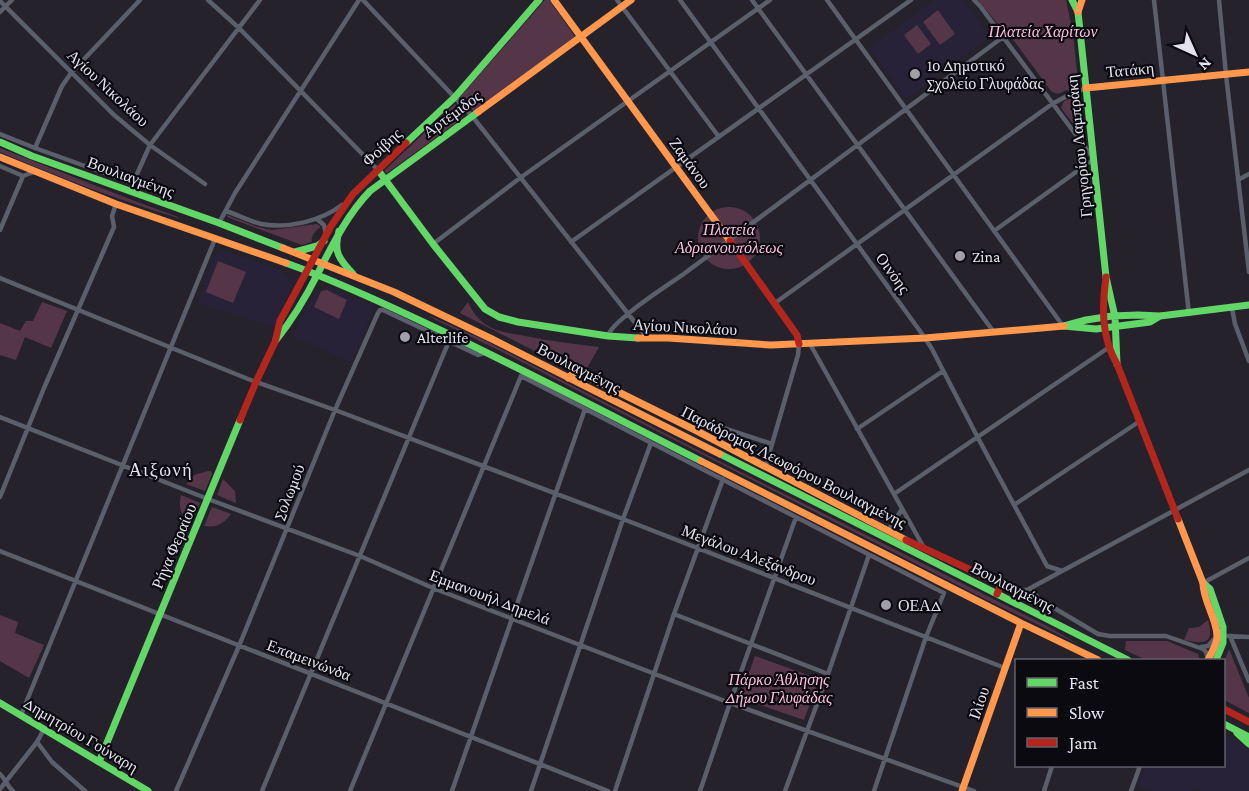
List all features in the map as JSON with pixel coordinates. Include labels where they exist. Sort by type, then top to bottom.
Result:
[{"type":"street","points":[[0,12],[12,0]]},
{"type":"street","points":[[35,148],[62,86],[71,73],[140,0]]},
{"type":"street","points":[[208,0],[378,170]]},
{"type":"street","points":[[129,192],[150,145],[260,0]]},
{"type":"street","points":[[219,223],[361,0],[472,116],[648,339]]},
{"type":"street","name":"Φοίβης","points":[[308,271],[325,238],[353,194],[455,97],[539,0]]},
{"type":"street","name":"Ζαμάνου","points":[[554,0],[775,303],[797,335],[799,344]]},
{"type":"street","name":"Αρτέμιδος","points":[[317,275],[339,231],[362,199],[581,37],[620,3],[631,0]]},
{"type":"street","name":"Οινόης","points":[[680,0],[924,338],[1047,566],[1062,571]]},
{"type":"street","points":[[752,0],[993,331]]},
{"type":"street","points":[[433,244],[520,178],[770,0]]},
{"type":"street","points":[[827,0],[1063,326]]},
{"type":"street","points":[[571,242],[856,40],[904,2],[911,0]]},
{"type":"street","points":[[974,0],[1094,159],[994,231]]},
{"type":"street","name":"Γρηγορίου Λαμπράκη","points":[[1072,0],[1078,12],[1106,277],[1115,317],[1117,364]]},
{"type":"street","name":"Γρηγορίου Λαμπράκη","points":[[1078,12],[1082,0]]},
{"type":"street","points":[[1154,0],[1189,314]]},
{"type":"street","points":[[1219,0],[1249,272]]},
{"type":"street","name":"Αγίου Νικολάου","points":[[0,1],[114,115],[150,145],[206,184]]},
{"type":"street","points":[[620,3],[719,137]]},
{"type":"street","points":[[608,336],[609,330],[629,314],[1003,37]]},
{"type":"street","name":"Τατάκη","points":[[1086,88],[1249,72]]},
{"type":"street","points":[[775,303],[1052,104],[1086,88]]},
{"type":"street","points":[[0,134],[132,183]]},
{"type":"street","name":"Βουλιαγμένης","points":[[0,142],[129,192],[219,223],[394,292],[492,339],[1126,659]]},
{"type":"street","name":"Βουλιαγμένης","points":[[0,157],[116,204],[308,271],[388,305],[487,352],[597,412],[1088,658]]},
{"type":"street","points":[[0,166],[23,176]]},
{"type":"street","name":"Αγίου Νικολάου","points":[[378,170],[485,309],[499,317],[518,322],[608,336],[771,345],[924,338],[1063,326],[1105,328],[1150,322],[1160,316]]},
{"type":"street","points":[[0,230],[23,176],[34,171]]},
{"type":"street","points":[[1238,180],[1249,174]]},
{"type":"street","points":[[0,496],[114,227],[112,216],[116,204]]},
{"type":"street","points":[[226,211],[268,225],[294,224],[317,219],[345,204]]},
{"type":"street","points":[[293,252],[317,246],[325,238],[324,225],[317,219]]},
{"type":"street","points":[[339,231],[336,241],[338,256],[354,275]]},
{"type":"street","points":[[21,715],[216,239]]},
{"type":"street","name":"Ρήγα Φεραίου","points":[[99,762],[256,382],[275,342],[280,321],[308,271]]},
{"type":"street","name":"Ρήγα Φεραίου","points":[[275,342],[288,326],[317,275]]},
{"type":"street","name":"Γρηγορίου Λαμπράκη","points":[[1106,277],[1104,318],[1108,348],[1117,364],[1175,510],[1203,583],[1203,592],[1213,620],[1241,663],[1249,681]]},
{"type":"street","name":"Μεγάλου Αλεξάνδρου","points":[[0,278],[256,382],[699,548],[1005,668]]},
{"type":"street","points":[[388,305],[400,318]]},
{"type":"street","name":"Αγίου Νικολάου","points":[[1063,326],[1104,318],[1189,314],[1249,306]]},
{"type":"street","points":[[1232,308],[1235,324],[1249,361]]},
{"type":"street","name":"Σολωμού","points":[[176,791],[239,646],[335,410],[380,310],[478,355],[487,352]]},
{"type":"street","points":[[262,791],[449,341]]},
{"type":"street","points":[[765,468],[798,355],[799,344]]},
{"type":"street","points":[[810,344],[925,549]]},
{"type":"street","points":[[894,494],[1108,348]]},
{"type":"street","name":"Παράδρομος Λεωφόρου Βουλιαγμένης","points":[[568,378],[576,371],[697,431],[888,531],[1001,584]]},
{"type":"street","points":[[857,429],[943,371]]},
{"type":"street","points":[[350,791],[521,376],[585,409],[597,412],[651,443],[679,453]]},
{"type":"street","points":[[452,791],[585,409]]},
{"type":"street","name":"Εμμανουήλ Δημελά","points":[[0,417],[360,556],[433,588],[730,703],[963,789],[974,791]]},
{"type":"street","points":[[697,431],[697,423],[702,421],[772,444]]},
{"type":"street","points":[[1014,505],[1140,421]]},
{"type":"street","points":[[531,791],[651,443]]},
{"type":"street","points":[[738,463],[742,456]]},
{"type":"street","points":[[997,594],[1001,584],[1021,591],[1033,588],[1249,470]]},
{"type":"street","points":[[615,791],[674,614],[724,476],[796,518],[944,593],[926,638],[874,791]]},
{"type":"street","points":[[888,531],[902,509]]},
{"type":"street","points":[[700,791],[796,518]]},
{"type":"street","name":"Επαμεινώνδα","points":[[0,551],[608,791]]},
{"type":"street","points":[[785,791],[869,555]]},
{"type":"street","points":[[1203,583],[1249,558]]},
{"type":"street","points":[[1033,588],[1033,592],[1039,599],[1098,634],[1166,636],[1198,647],[1206,652],[1210,659]]},
{"type":"street","points":[[674,614],[828,674]]},
{"type":"street","name":"Ιλίου","points":[[963,789],[1021,623]]},
{"type":"street","points":[[1094,644],[1098,634]]},
{"type":"street","points":[[1211,659],[1214,648],[1223,636]]},
{"type":"street","points":[[1198,647],[1208,646],[1223,636],[1249,637]]},
{"type":"street","points":[[1241,663],[1249,659]]},
{"type":"street","name":"Δημητρίου Γούναρη","points":[[0,703],[148,791]]},
{"type":"street","points":[[1225,705],[1236,716]]},
{"type":"street","points":[[1225,710],[1249,722]]},
{"type":"street","points":[[1225,724],[1249,737]]},
{"type":"street","points":[[1232,728],[1249,744]]},
{"type":"street","points":[[0,789],[37,742],[44,729]]},
{"type":"street","points":[[37,742],[52,762],[85,791]]},
{"type":"street","points":[[1044,791],[1051,767]]},
{"type":"street","points":[[1131,791],[1139,767]]},
{"type":"street","points":[[0,774],[13,791]]},
{"type":"shaded area","name":"1ο Δημοτικό Σχολείο Γλυφάδας","points":[[934,0],[963,0],[990,37],[907,99],[869,48]]},
{"type":"shaded area","points":[[222,250],[283,271],[290,278],[289,293],[274,327],[197,303],[215,254]]},
{"type":"shaded area","points":[[328,287],[375,306],[351,362],[292,336],[316,291]]},
{"type":"shaded area","points":[[1225,735],[1245,745],[1249,753],[1249,791],[1203,791],[1192,788],[1191,791],[1154,791],[1139,786],[1146,767],[1225,767]]},
{"type":"green space","points":[[545,0],[549,0],[576,38],[474,112],[460,97]]},
{"type":"green space","name":"Πλατεία Χαρίτων","points":[[978,0],[1066,0],[1073,33],[1078,81],[1074,89],[1060,93],[1051,91],[1006,30],[1001,28]]},
{"type":"green space","points":[[938,10],[955,34],[940,45],[923,22]]},
{"type":"green space","points":[[917,25],[931,44],[918,54],[904,35]]},
{"type":"green space","points":[[1079,95],[1083,136],[1061,108],[1064,101]]},
{"type":"green space","points":[[455,104],[464,115],[460,120],[387,173],[385,172],[385,170]]},
{"type":"green space","points":[[0,148],[178,218],[66,179],[0,152]]},
{"type":"green space","name":"Πλατεία Αδριανουπόλεως","points":[[729,207],[741,209],[751,216],[758,226],[760,238],[758,250],[751,260],[741,267],[729,269],[717,267],[707,260],[700,250],[698,238],[700,226],[707,216],[717,209]]},
{"type":"green space","points":[[227,215],[272,230],[317,224],[321,227],[313,235],[312,242],[302,245],[227,217]]},
{"type":"green space","points":[[218,261],[246,272],[233,303],[206,292]]},
{"type":"green space","points":[[327,290],[347,300],[339,319],[314,307],[321,291]]},
{"type":"green space","points":[[42,302],[67,311],[51,348],[25,337],[16,360],[0,355],[0,323],[20,331],[26,321],[33,321]]},
{"type":"green space","points":[[468,302],[480,319],[489,327],[499,331],[599,347],[586,370],[577,365],[572,370],[460,313]]},
{"type":"green space","points":[[430,316],[482,339],[1047,626],[1080,645],[981,597]]},
{"type":"green space","points":[[208,471],[212,474],[205,491],[186,484],[194,475]]},
{"type":"green space","points":[[223,479],[235,491],[236,503],[217,495]]},
{"type":"green space","points":[[181,495],[200,503],[191,523],[181,511]]},
{"type":"green space","points":[[212,507],[231,514],[219,524],[204,526]]},
{"type":"green space","points":[[0,615],[18,622],[15,633],[44,645],[29,678],[0,661]]},
{"type":"green space","points":[[1208,620],[1210,634],[1206,641],[1184,640],[1189,628],[1199,627]]},
{"type":"green space","points":[[1126,641],[1167,641],[1198,654],[1200,659],[1144,659],[1125,650]]},
{"type":"green space","points":[[1229,649],[1249,698],[1249,713],[1225,701],[1225,659]]},
{"type":"green space","name":"Πάρκο Άθλησης Δήμου Γλυφάδας","points":[[755,656],[819,679],[804,720],[740,698]]},
{"type":"traffic: fast","points":[[406,143],[455,97],[539,0]]},
{"type":"traffic: fast","points":[[1072,0],[1078,12],[1106,277],[1115,317],[1117,364]]},
{"type":"traffic: fast","points":[[276,340],[299,308],[341,230],[362,200],[370,191],[478,112]]},
{"type":"traffic: fast","points":[[0,142],[32,156],[283,248]]},
{"type":"traffic: fast","points":[[378,170],[485,309],[499,317],[518,322],[608,336],[638,338]]},
{"type":"traffic: fast","points":[[339,231],[338,255],[353,274]]},
{"type":"traffic: fast","points":[[295,252],[317,246],[324,241]]},
{"type":"traffic: fast","points":[[286,263],[345,286],[421,321],[701,461]]},
{"type":"traffic: fast","points":[[1064,326],[1112,316],[1160,316],[1249,305]]},
{"type":"traffic: fast","points":[[1064,326],[1096,329],[1150,322],[1160,316]]},
{"type":"traffic: fast","points":[[99,762],[240,420]]},
{"type":"traffic: fast","points":[[720,454],[1126,659]]},
{"type":"traffic: fast","points":[[1203,583],[1210,589],[1223,627],[1223,643],[1216,659]]},
{"type":"traffic: fast","points":[[0,703],[148,791]]},
{"type":"traffic: fast","points":[[1225,725],[1249,737]]},
{"type":"traffic: fast","points":[[1237,733],[1249,744]]},
{"type":"traffic: slow","points":[[554,0],[730,241]]},
{"type":"traffic: slow","points":[[478,112],[631,0]]},
{"type":"traffic: slow","points":[[1078,12],[1082,0]]},
{"type":"traffic: slow","points":[[1086,88],[1249,72]]},
{"type":"traffic: slow","points":[[0,157],[116,204],[286,263]]},
{"type":"traffic: slow","points":[[283,248],[394,292],[720,454]]},
{"type":"traffic: slow","points":[[638,338],[771,345],[925,338],[1064,326]]},
{"type":"traffic: slow","points":[[568,378],[576,371],[906,540]]},
{"type":"traffic: slow","points":[[701,461],[1096,659]]},
{"type":"traffic: slow","points":[[1178,519],[1203,583],[1205,597],[1217,631],[1216,644],[1208,659]]},
{"type":"traffic: slow","points":[[962,791],[1021,623]]},
{"type":"traffic: jam","points":[[240,420],[275,342],[280,321],[331,226],[353,194],[406,143]]},
{"type":"traffic: jam","points":[[730,241],[797,335],[799,344]]},
{"type":"traffic: jam","points":[[1106,277],[1105,333],[1178,519]]},
{"type":"traffic: jam","points":[[906,540],[1001,584],[997,594]]},
{"type":"traffic: jam","points":[[1225,710],[1249,722]]},
{"type":"place","name":"1ο Δημοτικό Σχολείο Γλυφάδας","points":[[915,74]]},
{"type":"place","name":"Zina","points":[[960,256]]},
{"type":"place","name":"Alterlife","points":[[405,337]]},
{"type":"place","name":"ΟΕΑΔ","points":[[886,605]]},
{"type":"district","name":"Αιξωνή","points":[[161,470]]}]
